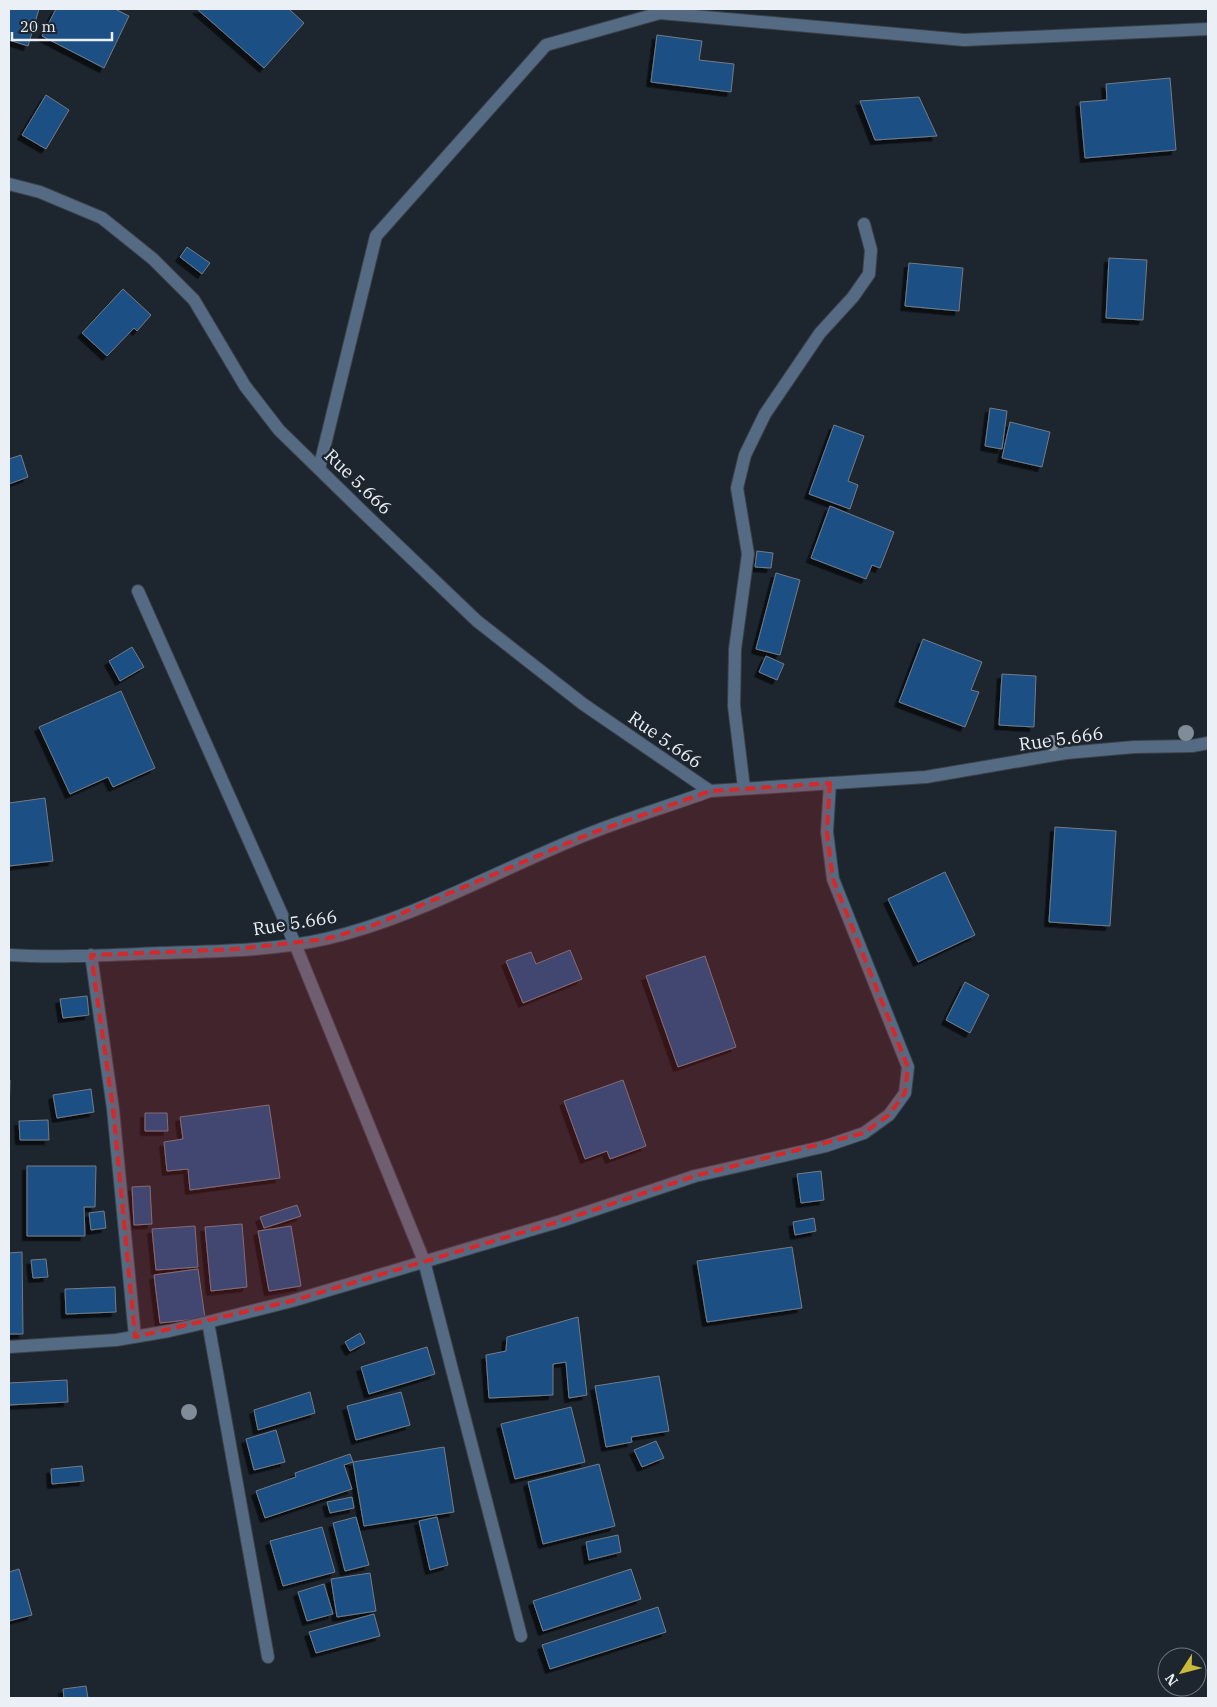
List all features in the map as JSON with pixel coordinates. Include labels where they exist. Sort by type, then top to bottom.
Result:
[{"type":"street","points":[[319,469],[376,236],[546,45],[660,13],[964,40],[1208,29]]},
{"type":"street","name":"Rue 5.666","points":[[9,184],[40,192],[102,218],[153,259],[194,300],[250,393],[279,430],[477,621],[583,704],[710,792]]},
{"type":"street","points":[[744,788],[734,706],[735,649],[748,554],[736,488],[745,455],[765,414],[820,333],[853,297],[869,274],[871,250],[864,224]]},
{"type":"street","points":[[138,591],[295,944],[424,1261],[521,1636]]},
{"type":"street","name":"Rue 5.666","points":[[9,955],[91,955],[235,949],[295,944],[325,939],[374,925],[477,883],[588,834],[710,792],[744,788],[926,777],[1066,753],[1192,746],[1208,742]]},
{"type":"street","points":[[9,1347],[135,1337],[208,1322],[292,1301],[561,1221],[695,1176],[826,1146],[864,1133],[889,1115],[905,1093],[908,1067],[832,879],[827,832],[830,783]]},
{"type":"street","points":[[91,955],[113,1109],[135,1337]]},
{"type":"street","points":[[208,1322],[268,1657]]},
{"type":"highlighted area","points":[[830,783],[827,832],[833,879],[908,1067],[905,1093],[889,1115],[864,1133],[695,1176],[561,1221],[292,1301],[135,1337],[113,1109],[91,955],[235,949],[325,939],[374,925],[589,834],[710,791]]},
{"type":"building","points":[[9,9],[39,9],[28,46],[9,40]]},
{"type":"building","points":[[56,9],[115,9],[129,16],[104,68],[42,36]]},
{"type":"building","points":[[197,9],[289,9],[304,23],[264,68]]},
{"type":"building","points":[[657,35],[702,41],[699,60],[734,64],[731,92],[651,82]]},
{"type":"building","points":[[1170,78],[1176,150],[1085,158],[1080,102],[1107,100],[1106,84]]},
{"type":"building","points":[[46,95],[69,110],[46,149],[22,135]]},
{"type":"building","points":[[919,97],[937,136],[875,140],[860,101]]},
{"type":"building","points":[[187,247],[210,263],[202,274],[180,257]]},
{"type":"building","points":[[1109,258],[1147,260],[1143,320],[1106,318]]},
{"type":"building","points":[[909,263],[963,268],[959,311],[905,306]]},
{"type":"building","points":[[123,289],[151,315],[137,331],[134,328],[107,356],[82,333]]},
{"type":"building","points":[[990,408],[1007,411],[1002,449],[985,446]]},
{"type":"building","points":[[1010,422],[1050,432],[1042,467],[1002,458]]},
{"type":"building","points":[[834,425],[864,436],[848,481],[858,485],[850,509],[809,494]]},
{"type":"building","points":[[21,455],[28,477],[9,484],[9,459]]},
{"type":"building","points":[[830,506],[894,532],[880,568],[872,565],[866,579],[811,558]]},
{"type":"building","points":[[757,551],[773,553],[771,568],[755,567]]},
{"type":"building","points":[[776,573],[800,580],[780,655],[756,649]]},
{"type":"building","points":[[923,639],[982,662],[971,690],[979,692],[965,727],[899,702]]},
{"type":"building","points":[[132,647],[144,667],[120,681],[109,661]]},
{"type":"building","points":[[766,656],[784,664],[777,680],[759,672]]},
{"type":"building","points":[[1002,674],[1036,676],[1034,727],[999,725]]},
{"type":"building","points":[[121,691],[155,768],[113,787],[108,777],[70,794],[39,727]]},
{"type":"building","points":[[45,798],[53,861],[9,866],[9,803]]},
{"type":"building","points":[[1055,827],[1116,831],[1110,926],[1049,922]]},
{"type":"building","points":[[945,872],[975,935],[918,962],[888,899]]},
{"type":"building","points":[[570,950],[582,979],[523,1003],[506,961],[531,952],[536,964]]},
{"type":"building","points":[[705,956],[736,1047],[678,1067],[646,976]]},
{"type":"building","points":[[965,982],[989,995],[970,1033],[946,1020]]},
{"type":"building","points":[[87,996],[89,1015],[63,1018],[60,999]]},
{"type":"building","points":[[9,1080],[10,1080],[9,1116]]},
{"type":"building","points":[[623,1080],[646,1146],[610,1159],[607,1151],[585,1159],[564,1101]]},
{"type":"building","points":[[91,1089],[94,1112],[57,1118],[53,1095]]},
{"type":"building","points":[[269,1105],[280,1178],[190,1190],[188,1169],[167,1171],[164,1142],[183,1139],[180,1117]]},
{"type":"building","points":[[145,1113],[167,1113],[168,1131],[145,1131]]},
{"type":"building","points":[[48,1120],[49,1140],[20,1140],[19,1121]]},
{"type":"building","points":[[27,1166],[96,1166],[95,1207],[84,1207],[85,1236],[27,1236]]},
{"type":"building","points":[[821,1171],[824,1200],[801,1203],[797,1174]]},
{"type":"building","points":[[150,1186],[152,1224],[134,1225],[132,1187]]},
{"type":"building","points":[[297,1205],[301,1216],[264,1228],[260,1217]]},
{"type":"building","points":[[104,1211],[106,1228],[91,1230],[89,1213]]},
{"type":"building","points":[[814,1218],[816,1231],[795,1235],[793,1222]]},
{"type":"building","points":[[242,1224],[247,1287],[211,1291],[205,1227]]},
{"type":"building","points":[[195,1226],[198,1267],[156,1270],[152,1229]]},
{"type":"building","points":[[291,1226],[301,1286],[269,1291],[258,1231]]},
{"type":"building","points":[[792,1247],[802,1308],[707,1322],[697,1261]]},
{"type":"building","points":[[22,1252],[23,1334],[9,1334],[9,1253]]},
{"type":"building","points":[[46,1259],[48,1277],[33,1278],[31,1260]]},
{"type":"building","points":[[198,1269],[205,1318],[160,1323],[154,1275]]},
{"type":"building","points":[[115,1287],[116,1312],[66,1314],[65,1289]]},
{"type":"building","points":[[578,1317],[587,1395],[569,1398],[566,1362],[553,1364],[553,1395],[489,1398],[486,1355],[506,1351],[507,1337]]},
{"type":"building","points":[[360,1333],[365,1343],[350,1351],[345,1342]]},
{"type":"building","points":[[427,1347],[435,1374],[369,1394],[361,1367]]},
{"type":"building","points":[[659,1376],[669,1431],[631,1437],[632,1442],[606,1447],[595,1386]]},
{"type":"building","points":[[67,1380],[68,1402],[9,1405],[9,1383]]},
{"type":"building","points":[[310,1392],[315,1413],[258,1430],[254,1410]]},
{"type":"building","points":[[401,1392],[410,1425],[356,1440],[347,1406]]},
{"type":"building","points":[[571,1407],[585,1462],[515,1479],[501,1424]]},
{"type":"building","points":[[276,1430],[285,1462],[254,1470],[246,1439]]},
{"type":"building","points":[[656,1441],[664,1458],[642,1467],[634,1450]]},
{"type":"building","points":[[444,1447],[454,1512],[364,1526],[353,1462]]},
{"type":"building","points":[[350,1454],[353,1462],[344,1465],[352,1489],[265,1518],[256,1491],[296,1477],[295,1473]]},
{"type":"building","points":[[599,1464],[615,1526],[543,1544],[528,1482]]},
{"type":"building","points":[[82,1466],[84,1481],[52,1484],[51,1469]]},
{"type":"building","points":[[352,1497],[354,1508],[330,1513],[327,1502]]},
{"type":"building","points":[[356,1517],[369,1565],[345,1571],[333,1523]]},
{"type":"building","points":[[437,1517],[448,1565],[430,1570],[419,1521]]},
{"type":"building","points":[[322,1527],[335,1572],[283,1586],[270,1541]]},
{"type":"building","points":[[618,1535],[621,1552],[589,1560],[586,1542]]},
{"type":"building","points":[[19,1569],[32,1615],[9,1621],[9,1572]]},
{"type":"building","points":[[631,1569],[641,1599],[543,1631],[533,1601]]},
{"type":"building","points":[[370,1573],[376,1611],[337,1617],[331,1579]]},
{"type":"building","points":[[324,1584],[333,1614],[307,1621],[298,1592]]},
{"type":"building","points":[[658,1607],[666,1632],[550,1669],[542,1645]]},
{"type":"building","points":[[374,1614],[380,1636],[316,1653],[309,1632]]},
{"type":"building","points":[[86,1686],[88,1698],[64,1698],[63,1689]]}]
